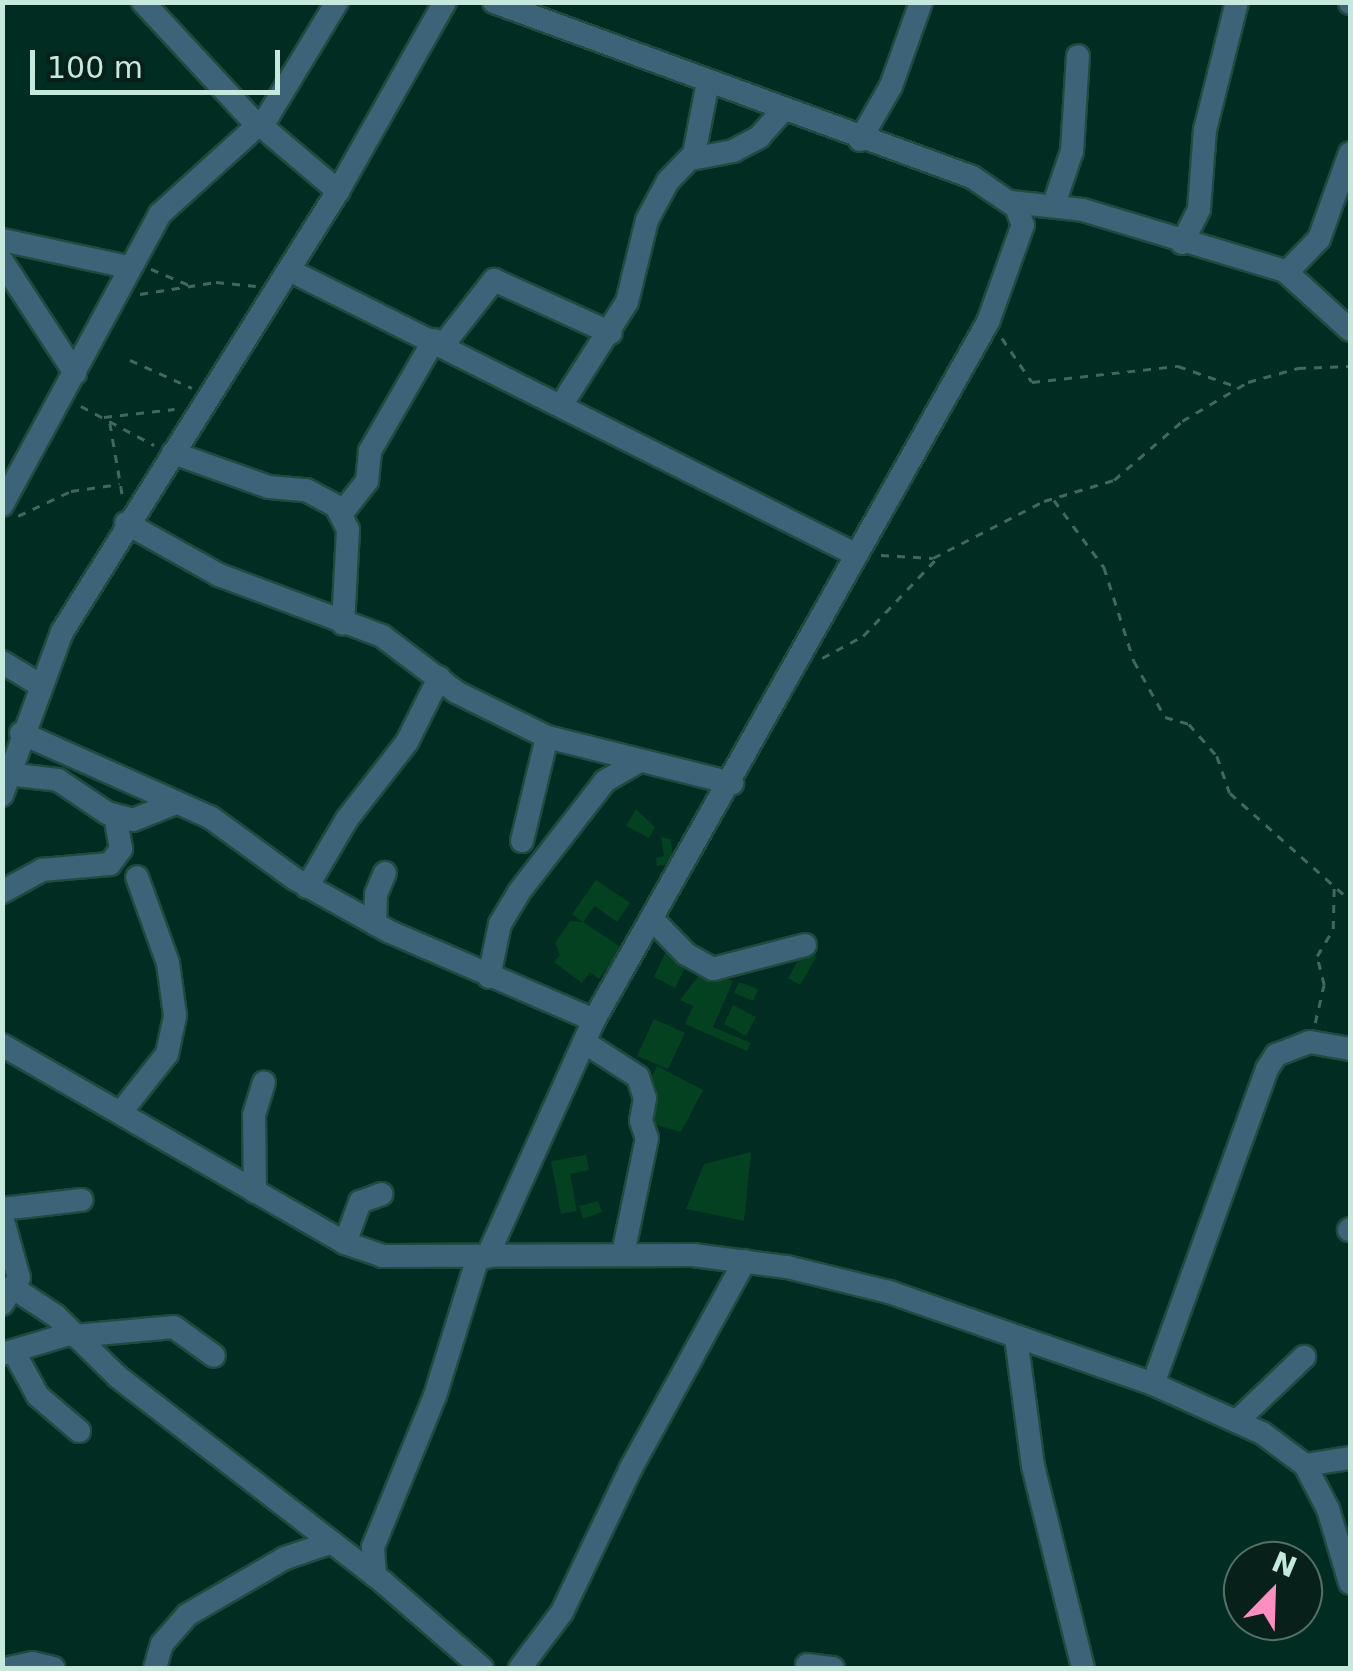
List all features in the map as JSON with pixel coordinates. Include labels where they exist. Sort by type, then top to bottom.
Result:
[{"type":"street","points":[[143,2],[258,125],[338,191]]},
{"type":"street","points":[[2,505],[129,264],[186,185],[258,125],[291,88],[337,2]]},
{"type":"street","points":[[176,803],[148,818],[116,816],[58,780],[5,785],[21,733],[62,632],[127,521],[210,399],[338,191],[445,2]]},
{"type":"street","points":[[494,2],[860,140],[972,178],[1011,202],[1053,204],[1288,272],[1350,330]]},
{"type":"street","points":[[860,140],[910,43],[921,2]]},
{"type":"street","points":[[1182,243],[1199,209],[1205,130],[1237,2]]},
{"type":"street","points":[[375,1576],[373,1546],[434,1396],[483,1257],[594,1020],[732,783],[988,322],[1023,228],[1053,204],[1075,132],[1078,56]]},
{"type":"street","points":[[562,404],[611,333],[627,302],[655,201],[691,159],[708,82]]},
{"type":"street","points":[[691,159],[734,151],[759,137],[784,110]]},
{"type":"street","points":[[1288,272],[1319,239],[1350,152]]},
{"type":"street","points":[[1011,202],[1023,228]]},
{"type":"street","points":[[2,240],[129,264]]},
{"type":"street","points":[[2,261],[75,372]]},
{"type":"street","points":[[283,280],[438,342],[858,552]]},
{"type":"street","points":[[342,513],[367,481],[370,451],[438,342],[494,280],[611,333]]},
{"type":"street","points":[[173,454],[269,487],[306,490],[342,513],[348,530],[343,624]]},
{"type":"street","points":[[127,521],[219,575],[382,636],[438,678],[547,737],[732,783]]},
{"type":"street","points":[[2,662],[40,685]]},
{"type":"street","points":[[307,886],[347,819],[407,742],[438,678]]},
{"type":"street","points":[[21,733],[223,825],[307,886],[375,924],[594,1020]]},
{"type":"street","points":[[522,841],[547,737]]},
{"type":"street","points":[[489,976],[500,924],[518,892],[605,781],[638,762]]},
{"type":"street","points":[[2,892],[42,870],[110,864],[121,849],[116,816]]},
{"type":"street","points":[[375,924],[385,874]]},
{"type":"street","points":[[121,1112],[167,1054],[175,1015],[168,963],[137,877]]},
{"type":"street","points":[[653,920],[686,954],[713,968],[805,945]]},
{"type":"street","points":[[584,1042],[638,1077],[645,1098],[641,1120],[648,1138],[623,1254]]},
{"type":"street","points":[[1153,1384],[1267,1069],[1276,1055],[1310,1042],[1350,1050]]},
{"type":"street","points":[[2,1045],[345,1244],[382,1256],[623,1254],[744,1262],[889,1292],[1153,1384],[1237,1421],[1304,1465],[1324,1499],[1350,1583]]},
{"type":"street","points":[[255,1192],[254,1115],[264,1082]]},
{"type":"street","points":[[345,1244],[360,1202],[382,1194]]},
{"type":"street","points":[[2,1210],[82,1200]]},
{"type":"street","points":[[5,1230],[9,1297],[74,1334],[330,1544],[375,1576],[482,1668]]},
{"type":"street","points":[[520,1668],[562,1612],[631,1468],[744,1262]]},
{"type":"street","points":[[78,1431],[38,1396],[8,1353],[74,1334],[174,1327],[214,1356]]},
{"type":"street","points":[[1016,1337],[1033,1466],[1082,1668]]},
{"type":"street","points":[[1237,1421],[1304,1357]]},
{"type":"street","points":[[1304,1465],[1350,1458]]},
{"type":"street","points":[[156,1668],[162,1644],[187,1615],[285,1558],[330,1544]]},
{"type":"street","points":[[9,1668],[32,1663],[53,1668]]},
{"type":"street","points":[[806,1664],[833,1668]]},
{"type":"path","points":[[129,264],[190,285]]},
{"type":"path","points":[[112,300],[190,285],[283,280]]},
{"type":"path","points":[[988,322],[1032,382],[1178,366],[1238,388]]},
{"type":"path","points":[[130,360],[210,399]]},
{"type":"path","points":[[796,665],[863,636],[938,556],[1053,499],[1124,475],[1182,421],[1238,388],[1298,368],[1350,366]]},
{"type":"path","points":[[62,396],[173,454]]},
{"type":"path","points":[[102,417],[210,399]]},
{"type":"path","points":[[110,421],[127,521]]},
{"type":"path","points":[[2,521],[71,491],[120,484]]},
{"type":"path","points":[[1053,499],[1104,568],[1134,662],[1165,717],[1189,724],[1216,756],[1230,793],[1350,900]]},
{"type":"path","points":[[858,552],[938,556]]},
{"type":"path","points":[[1310,1042],[1324,986],[1316,956],[1332,930],[1335,883]]},
{"type":"building","points":[[636,809],[655,827],[649,838],[626,826]]},
{"type":"building","points":[[661,837],[671,839],[674,864],[657,866],[656,858],[664,856]]},
{"type":"building","points":[[596,880],[630,903],[617,922],[595,906],[583,922],[572,914]]},
{"type":"building","points":[[570,921],[583,922],[622,948],[599,979],[590,972],[582,983],[554,962],[560,955],[555,943]]},
{"type":"building","points":[[667,949],[689,960],[675,988],[654,977]]},
{"type":"building","points":[[804,949],[817,956],[800,985],[788,978]]},
{"type":"building","points":[[704,969],[733,981],[713,1027],[751,1043],[747,1051],[685,1024],[693,1006],[680,1000]]},
{"type":"building","points":[[739,982],[758,989],[753,1001],[734,993]]},
{"type":"building","points":[[733,1005],[756,1017],[746,1036],[724,1024]]},
{"type":"building","points":[[654,1019],[685,1033],[668,1069],[637,1056]]},
{"type":"building","points":[[657,1066],[703,1090],[681,1132],[646,1122],[658,1098],[645,1091]]},
{"type":"building","points":[[751,1152],[744,1221],[686,1209],[704,1164]]},
{"type":"building","points":[[586,1155],[589,1170],[570,1174],[577,1211],[561,1214],[551,1161]]},
{"type":"building","points":[[598,1201],[602,1212],[583,1219],[579,1206]]}]
